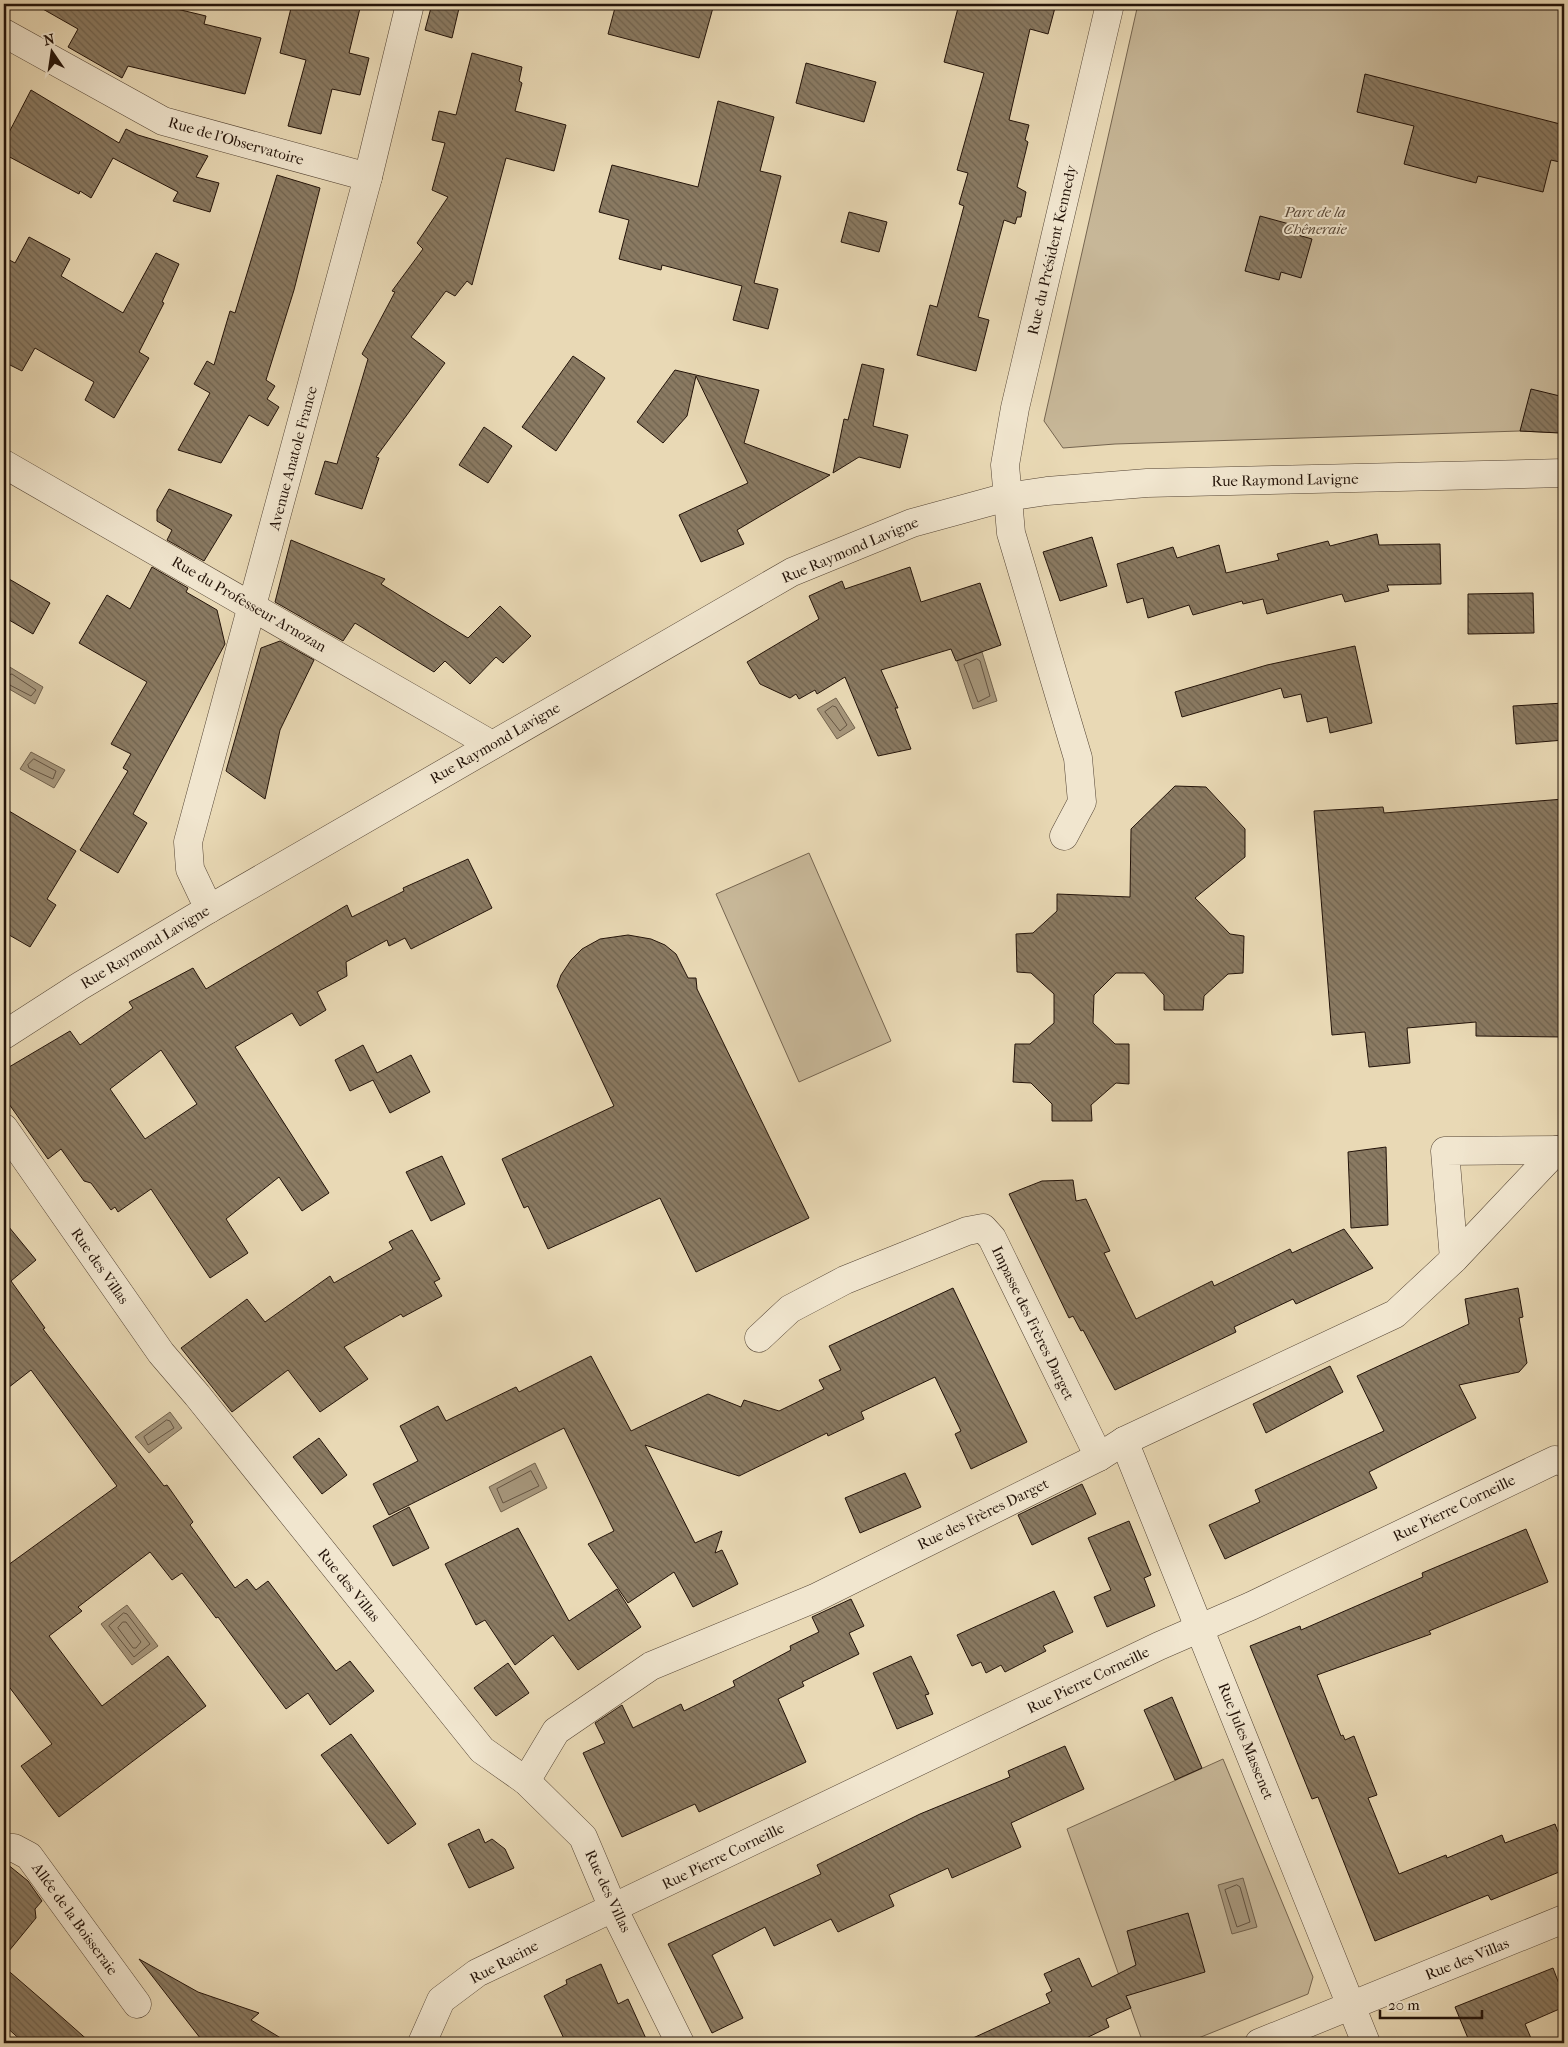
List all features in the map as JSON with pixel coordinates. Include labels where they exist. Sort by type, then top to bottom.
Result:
[{"type":"street","name":"Avenue Anatole France","points":[[209,909],[190,869],[188,842],[254,606],[368,177],[410,4]]},
{"type":"street","name":"Rue du Président Kennedy","points":[[1007,497],[1005,465],[1015,408],[1110,4]]},
{"type":"street","name":"Rue de l'Observatoire","points":[[4,33],[162,121],[368,177]]},
{"type":"street","name":"Rue du Professeur Arnozan","points":[[4,464],[254,606],[492,745]]},
{"type":"street","name":"Rue Raymond Lavigne","points":[[4,1035],[80,986],[209,909],[792,572],[912,523],[1007,497],[1047,491],[1148,483],[1564,473]]},
{"type":"street","points":[[1007,497],[1011,533],[1078,758],[1082,802],[1064,836]]},
{"type":"street","name":"Rue des Villas","points":[[4,1128],[161,1353],[197,1395],[482,1750],[526,1781],[583,1837],[613,1908],[680,2043]]},
{"type":"street","name":"Rue des Frères Darget","points":[[526,1781],[556,1731],[651,1666],[815,1598],[1099,1457],[1124,1441],[1395,1314],[1454,1259],[1560,1150]]},
{"type":"street","name":"Rue des Frères Darget","points":[[1454,1259],[1445,1151],[1560,1150]]},
{"type":"street","name":"Impasse des Frères Darget","points":[[759,1338],[790,1309],[845,1280],[967,1231],[983,1228],[992,1238],[1099,1457]]},
{"type":"street","name":"Rue Jules Massenet","points":[[1124,1441],[1201,1627],[1366,2043]]},
{"type":"street","name":"Rue Pierre Corneille","points":[[613,1908],[1201,1627],[1252,1606],[1555,1460],[1564,1462]]},
{"type":"street","name":"Allée de la Boisseraie","points":[[4,1848],[14,1848],[30,1856],[137,2004]]},
{"type":"street","name":"Rue Racine","points":[[422,2043],[441,2000],[477,1973],[613,1908]]},
{"type":"street","name":"Rue des Villas","points":[[1259,2043],[1564,1919]]},
{"type":"green space","name":"Parc de la Chêneraie","points":[[1138,4],[1564,4],[1564,433],[1520,431],[1115,444],[1063,448],[1044,421]]},
{"type":"green space","points":[[809,853],[891,1041],[799,1082],[716,894]]},
{"type":"green space","points":[[1223,1759],[1313,1977],[1308,1994],[1186,2043],[1143,2043],[1067,1829]]},
{"type":"water","points":[[982,652],[997,701],[973,709],[957,661]]},
{"type":"water","points":[[8,666],[43,687],[35,704],[4,686],[4,674]]},
{"type":"water","points":[[836,698],[855,728],[837,739],[817,709]]},
{"type":"water","points":[[31,752],[65,770],[54,788],[20,769]]},
{"type":"water","points":[[170,1412],[182,1428],[149,1453],[135,1437]]},
{"type":"water","points":[[535,1463],[547,1488],[501,1512],[489,1487]]},
{"type":"water","points":[[127,1605],[158,1646],[132,1665],[101,1624]]},
{"type":"water","points":[[1243,1878],[1257,1927],[1232,1934],[1218,1885]]},
{"type":"building","points":[[34,4],[156,4],[206,16],[204,24],[261,38],[245,94],[128,66],[122,78],[68,47],[78,29]]},
{"type":"building","points":[[292,4],[361,4],[349,53],[369,58],[360,95],[332,89],[321,134],[288,126],[306,60],[280,53]]},
{"type":"building","points":[[432,4],[460,4],[452,38],[425,30]]},
{"type":"building","points":[[616,4],[714,4],[699,58],[608,34]]},
{"type":"building","points":[[959,4],[1056,4],[1048,34],[1030,29],[1009,120],[1029,125],[1025,140],[1028,142],[1017,187],[1026,192],[1021,217],[1017,217],[1015,224],[1004,220],[978,317],[989,320],[976,371],[917,355],[930,305],[937,307],[964,206],[959,204],[968,173],[957,170],[984,73],[944,62]]},
{"type":"building","points":[[472,53],[522,67],[519,81],[522,83],[515,111],[566,125],[554,171],[506,158],[472,285],[467,281],[455,296],[446,291],[411,337],[445,363],[376,457],[379,458],[362,509],[315,494],[325,461],[337,464],[368,359],[362,354],[395,292],[392,291],[423,249],[417,243],[448,197],[432,190],[445,143],[432,140],[439,111],[456,115]]},
{"type":"building","points":[[806,63],[876,82],[864,122],[796,103]]},
{"type":"building","points":[[1365,74],[1564,125],[1564,163],[1551,160],[1543,192],[1478,176],[1476,183],[1404,164],[1414,126],[1357,112]]},
{"type":"building","points":[[31,90],[119,143],[126,129],[138,135],[208,156],[196,177],[219,183],[210,212],[173,201],[178,192],[113,158],[91,198],[80,191],[79,194],[4,154],[4,142]]},
{"type":"building","points":[[718,101],[774,117],[760,171],[781,176],[754,283],[778,289],[768,329],[733,320],[742,286],[662,265],[661,270],[619,259],[629,220],[599,212],[612,165],[698,187]]},
{"type":"building","points":[[277,175],[320,188],[294,290],[266,380],[275,386],[267,399],[279,407],[268,426],[249,415],[221,463],[178,450],[210,393],[194,384],[207,361],[214,365],[230,311],[235,313]]},
{"type":"building","points":[[849,212],[887,222],[879,252],[841,242]]},
{"type":"building","points":[[1260,216],[1293,225],[1291,233],[1312,239],[1301,278],[1281,272],[1279,280],[1245,271]]},
{"type":"building","points":[[29,237],[70,259],[61,276],[123,313],[156,253],[179,264],[162,302],[164,303],[139,352],[149,358],[114,418],[85,400],[94,382],[35,348],[22,371],[4,362],[4,257],[15,263]]},
{"type":"building","points":[[573,356],[605,378],[556,451],[522,427]]},
{"type":"building","points":[[862,364],[884,369],[873,426],[908,435],[900,468],[859,457],[833,473],[844,419],[848,420]]},
{"type":"building","points":[[675,370],[759,390],[744,443],[830,475],[737,530],[744,544],[701,562],[679,515],[748,483],[696,376],[687,416],[663,443],[637,422]]},
{"type":"building","points":[[1531,389],[1564,397],[1564,417],[1560,433],[1520,431]]},
{"type":"building","points":[[484,427],[512,446],[488,483],[459,465]]},
{"type":"building","points":[[169,489],[232,515],[204,561],[167,540],[172,530],[157,521],[157,510]]},
{"type":"building","points":[[1377,534],[1379,545],[1440,544],[1441,584],[1387,585],[1389,591],[1345,602],[1342,594],[1267,614],[1263,599],[1243,604],[1242,601],[1193,615],[1189,605],[1148,618],[1143,598],[1127,603],[1117,564],[1173,547],[1177,558],[1219,545],[1226,573],[1279,560],[1277,554],[1328,541],[1330,546]]},
{"type":"building","points":[[1092,537],[1107,586],[1060,601],[1043,552]]},
{"type":"building","points":[[291,540],[385,579],[381,584],[468,638],[500,606],[531,636],[503,663],[496,657],[470,684],[445,661],[434,672],[355,623],[343,641],[275,602]]},
{"type":"building","points":[[152,567],[188,588],[186,592],[217,610],[225,644],[133,814],[147,823],[118,873],[80,850],[128,771],[123,768],[131,754],[111,744],[147,682],[79,643],[107,595],[130,609]]},
{"type":"building","points":[[910,567],[921,602],[980,583],[1001,645],[956,661],[951,649],[881,670],[898,708],[895,708],[911,749],[878,756],[845,677],[817,694],[815,690],[799,699],[796,694],[790,698],[760,684],[747,662],[819,619],[809,596],[842,581],[845,589]]},
{"type":"building","points":[[4,576],[50,603],[33,634],[4,617]]},
{"type":"building","points":[[1533,593],[1534,633],[1468,634],[1468,594]]},
{"type":"building","points":[[280,641],[314,660],[280,730],[265,799],[226,771],[261,648]]},
{"type":"building","points":[[1355,646],[1372,723],[1330,733],[1327,717],[1307,722],[1301,694],[1284,698],[1281,688],[1182,717],[1175,692],[1267,665]]},
{"type":"building","points":[[1564,703],[1564,740],[1516,744],[1513,706]]},
{"type":"building","points":[[1175,786],[1206,787],[1245,829],[1245,857],[1195,898],[1230,934],[1244,936],[1243,973],[1228,974],[1204,996],[1203,1010],[1164,1010],[1164,995],[1144,973],[1116,973],[1094,995],[1093,1023],[1115,1044],[1129,1044],[1129,1084],[1116,1083],[1091,1105],[1092,1121],[1052,1121],[1052,1104],[1031,1083],[1013,1082],[1015,1044],[1030,1044],[1054,1023],[1054,994],[1031,973],[1017,972],[1016,934],[1033,933],[1057,911],[1057,894],[1130,897],[1131,829]]},
{"type":"building","points":[[1564,799],[1564,970],[1559,970],[1564,1037],[1476,1036],[1476,1022],[1407,1028],[1410,1063],[1369,1067],[1365,1032],[1332,1035],[1314,811],[1383,807],[1384,813]]},
{"type":"building","points":[[4,808],[76,851],[47,899],[56,905],[30,947],[4,932]]},
{"type":"building","points":[[468,859],[492,908],[411,949],[405,938],[389,946],[387,940],[346,962],[347,976],[317,992],[326,1010],[300,1026],[292,1013],[235,1047],[329,1193],[302,1211],[279,1177],[226,1219],[248,1253],[210,1278],[151,1189],[118,1212],[115,1207],[111,1210],[91,1183],[84,1181],[61,1149],[48,1159],[4,1097],[4,1070],[70,1031],[80,1045],[133,1008],[129,1002],[193,968],[206,989],[347,905],[352,917],[404,891],[403,888]],"holes":[[[161,1050],[197,1104],[145,1139],[110,1089]]]},
{"type":"building","points":[[628,935],[651,939],[665,945],[676,954],[688,978],[696,978],[697,989],[809,1218],[696,1272],[660,1198],[548,1249],[528,1206],[524,1208],[502,1159],[614,1106],[557,986],[561,975],[571,960],[582,949],[600,939]]},
{"type":"building","points":[[363,1045],[377,1073],[411,1055],[430,1092],[390,1113],[373,1080],[350,1091],[335,1060]]},
{"type":"building","points":[[1386,1147],[1388,1225],[1351,1228],[1348,1152]]},
{"type":"building","points":[[442,1156],[465,1204],[431,1221],[406,1172]]},
{"type":"building","points":[[1073,1180],[1076,1201],[1086,1199],[1110,1251],[1104,1253],[1136,1319],[1212,1281],[1214,1286],[1290,1249],[1292,1253],[1344,1229],[1373,1268],[1296,1304],[1293,1299],[1234,1327],[1236,1332],[1115,1390],[1083,1330],[1081,1331],[1073,1316],[1069,1318],[1009,1194],[1042,1181]]},
{"type":"building","points":[[4,1221],[36,1260],[11,1281],[45,1328],[43,1329],[164,1486],[167,1485],[193,1522],[190,1525],[235,1588],[247,1579],[256,1590],[268,1581],[336,1671],[350,1661],[374,1691],[330,1725],[308,1693],[286,1709],[218,1617],[216,1618],[182,1573],[172,1580],[150,1552],[78,1607],[82,1611],[49,1636],[102,1706],[168,1656],[206,1706],[59,1817],[21,1766],[52,1744],[4,1680],[4,1568],[117,1486],[31,1370],[4,1391]]},
{"type":"building","points":[[412,1230],[440,1279],[434,1282],[442,1296],[403,1317],[401,1314],[344,1347],[368,1379],[320,1412],[288,1370],[232,1412],[181,1348],[247,1299],[265,1322],[330,1276],[334,1283],[393,1249],[389,1242]]},
{"type":"building","points":[[953,1288],[1027,1442],[971,1469],[955,1434],[961,1431],[935,1377],[861,1412],[864,1419],[828,1436],[827,1433],[739,1476],[645,1445],[695,1543],[722,1531],[715,1553],[722,1550],[738,1584],[693,1607],[674,1572],[628,1603],[588,1544],[614,1531],[564,1428],[389,1515],[373,1484],[418,1461],[400,1426],[438,1406],[446,1421],[516,1387],[519,1392],[591,1356],[631,1431],[708,1394],[741,1407],[744,1400],[779,1411],[824,1389],[819,1380],[841,1370],[829,1346]]},
{"type":"building","points":[[1518,1288],[1523,1317],[1519,1318],[1527,1363],[1519,1372],[1459,1385],[1476,1418],[1369,1472],[1377,1488],[1225,1559],[1209,1525],[1260,1502],[1255,1490],[1384,1431],[1357,1376],[1469,1324],[1465,1299]]},
{"type":"building","points":[[1330,1366],[1343,1392],[1266,1433],[1253,1404]]},
{"type":"building","points":[[319,1438],[347,1475],[322,1494],[293,1457]]},
{"type":"building","points":[[905,1473],[921,1507],[860,1533],[845,1498]]},
{"type":"building","points":[[1082,1484],[1096,1514],[1032,1545],[1018,1515]]},
{"type":"building","points":[[409,1507],[429,1548],[393,1566],[373,1526]]},
{"type":"building","points":[[1129,1521],[1151,1575],[1144,1578],[1155,1606],[1107,1627],[1094,1597],[1111,1590],[1088,1538]]},
{"type":"building","points":[[518,1528],[569,1621],[617,1589],[641,1627],[578,1670],[553,1635],[515,1665],[485,1620],[476,1625],[445,1564]]},
{"type":"building","points":[[1526,1529],[1548,1582],[1429,1631],[1431,1634],[1317,1675],[1341,1736],[1343,1735],[1345,1740],[1354,1736],[1377,1795],[1368,1798],[1399,1874],[1446,1855],[1447,1858],[1502,1835],[1505,1843],[1555,1824],[1558,1832],[1564,1830],[1564,1870],[1491,1900],[1488,1895],[1375,1941],[1318,1797],[1312,1799],[1250,1646],[1300,1626],[1301,1630],[1423,1577],[1422,1573]]},
{"type":"building","points":[[1054,1591],[1073,1632],[1043,1646],[1046,1651],[1005,1672],[1001,1665],[986,1673],[981,1662],[972,1666],[957,1635]]},
{"type":"building","points":[[851,1599],[864,1626],[849,1633],[859,1654],[802,1682],[804,1686],[778,1699],[806,1762],[699,1812],[695,1804],[622,1837],[583,1753],[605,1743],[595,1723],[622,1705],[633,1728],[681,1704],[684,1711],[735,1686],[733,1681],[791,1650],[790,1646],[819,1632],[812,1617]]},
{"type":"building","points":[[911,1656],[929,1694],[925,1695],[933,1714],[897,1729],[873,1673]]},
{"type":"building","points":[[508,1663],[529,1693],[496,1716],[474,1688]]},
{"type":"building","points":[[1172,1697],[1202,1768],[1175,1780],[1144,1710]]},
{"type":"building","points":[[351,1734],[416,1824],[388,1844],[321,1755]]},
{"type":"building","points":[[1065,1746],[1084,1789],[1011,1823],[1021,1847],[952,1878],[948,1868],[889,1895],[894,1906],[838,1932],[831,1919],[774,1946],[765,1927],[712,1955],[743,2018],[712,2033],[668,1944],[821,1874],[817,1865],[920,1814],[1010,1777],[1008,1771]]},
{"type":"building","points":[[479,1829],[485,1843],[492,1839],[505,1849],[514,1868],[469,1888],[448,1844]]},
{"type":"building","points":[[4,1864],[7,1864],[28,1881],[42,1901],[35,1909],[36,1918],[4,1957]]},
{"type":"building","points":[[1188,1913],[1205,1972],[1126,1996],[1131,2008],[1106,2019],[1109,2027],[1076,2043],[962,2043],[1050,2003],[1046,1994],[1052,1991],[1044,1974],[1079,1958],[1092,1987],[1136,1965],[1127,1931]]},
{"type":"building","points":[[139,1959],[198,1992],[259,2013],[251,2020],[289,2043],[204,2043]]},
{"type":"building","points":[[601,1964],[618,2004],[628,1999],[648,2043],[566,2043],[544,1996],[567,1984],[566,1980]]},
{"type":"building","points":[[4,1967],[91,2043],[24,2043],[4,2025]]},
{"type":"building","points":[[1553,1968],[1564,1997],[1564,2007],[1525,2024],[1533,2043],[1470,2043],[1455,2007]]}]
